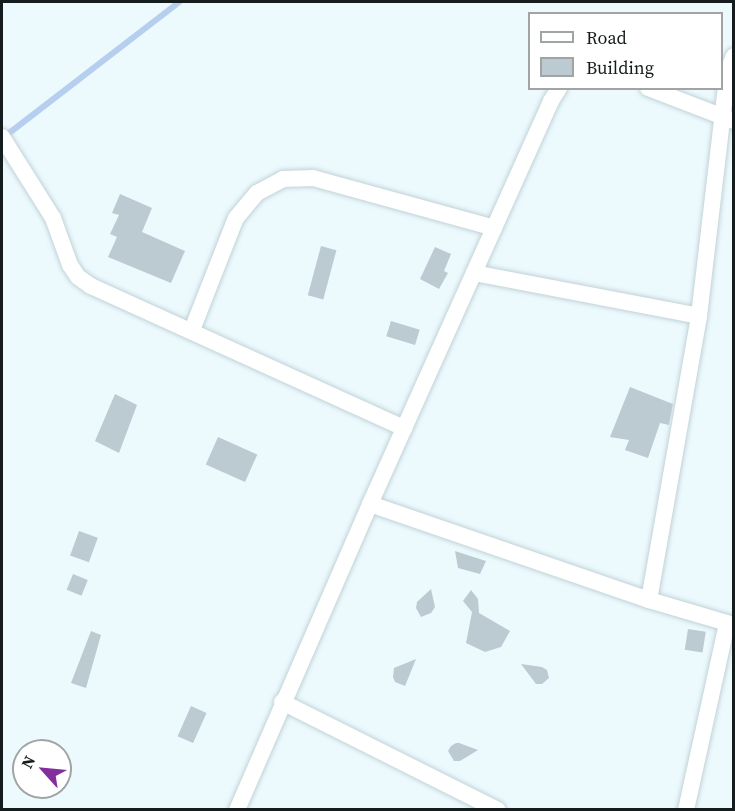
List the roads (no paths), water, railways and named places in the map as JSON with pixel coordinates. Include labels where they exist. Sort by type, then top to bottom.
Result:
[{"type":"street","points":[[649,600],[699,316],[728,120],[728,70],[734,56]]},
{"type":"street","points":[[237,810],[370,504],[558,90]]},
{"type":"street","points":[[653,90],[728,120]]},
{"type":"street","points":[[2,137],[53,219],[70,266],[91,286],[404,428]]},
{"type":"street","points":[[192,330],[236,218],[257,193],[283,179],[313,177],[494,228]]},
{"type":"street","points":[[474,273],[699,316]]},
{"type":"street","points":[[370,504],[649,600],[730,624],[686,810]]},
{"type":"street","points":[[282,702],[498,810]]},
{"type":"waterway","points":[[4,137],[179,2]]}]
